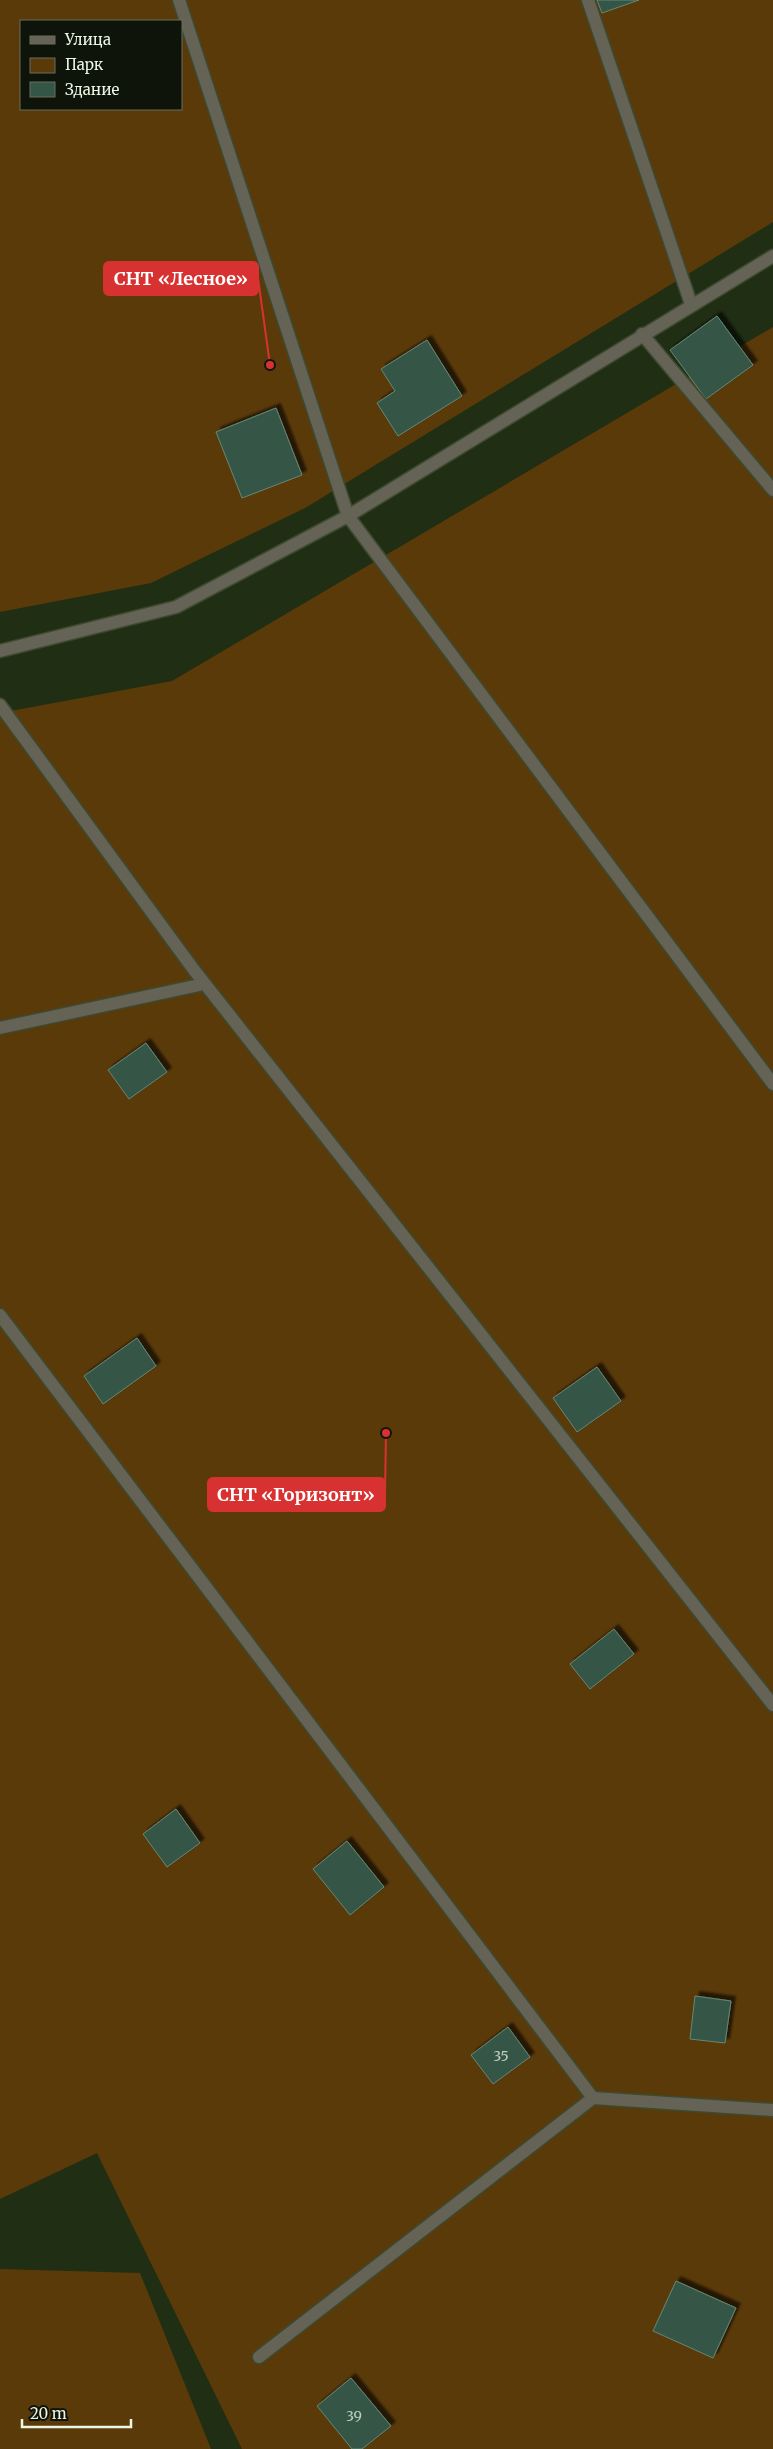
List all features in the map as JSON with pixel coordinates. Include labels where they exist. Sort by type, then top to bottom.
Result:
[{"type":"street","points":[[179,0],[348,516],[773,1084]]},
{"type":"street","points":[[588,0],[692,304]]},
{"type":"street","points":[[0,651],[176,607],[348,516],[642,334],[773,256]]},
{"type":"street","points":[[642,334],[773,490]]},
{"type":"street","points":[[0,705],[204,984],[773,1705]]},
{"type":"street","points":[[0,1028],[204,984]]},
{"type":"street","points":[[0,1315],[594,2098]]},
{"type":"street","points":[[259,2357],[594,2098],[773,2110]]},
{"type":"green space","points":[[0,0],[773,0],[773,222],[305,508],[151,583],[0,612]]},
{"type":"green space","points":[[773,327],[773,2449],[242,2449],[97,2153],[0,2199],[0,713],[172,681]]},
{"type":"green space","points":[[0,2269],[140,2273],[211,2449],[0,2449]]},
{"type":"building","points":[[597,0],[639,0],[602,13]]},
{"type":"building","points":[[717,316],[753,365],[706,399],[670,350]]},
{"type":"building","points":[[427,340],[462,396],[398,436],[377,403],[395,391],[381,369]]},
{"type":"building","points":[[276,408],[302,475],[242,498],[216,432]]},
{"type":"building","points":[[146,1043],[167,1072],[129,1099],[108,1070]]},
{"type":"building","points":[[137,1338],[156,1366],[103,1404],[84,1376]]},
{"type":"building","points":[[597,1367],[621,1401],[577,1432],[553,1398]]},
{"type":"building","points":[[614,1629],[634,1654],[590,1689],[570,1664]]},
{"type":"building","points":[[176,1809],[200,1843],[167,1867],[143,1834]]},
{"type":"building","points":[[347,1841],[384,1887],[350,1915],[313,1869]]},
{"type":"building","points":[[695,1996],[731,2001],[725,2043],[690,2039]]},
{"type":"building","points":[[508,2027],[530,2057],[493,2084],[471,2055]]},
{"type":"building","points":[[676,2281],[736,2308],[713,2358],[653,2331]]},
{"type":"building","points":[[351,2378],[391,2426],[362,2449],[352,2449],[317,2406]]},
{"type":"place","name":"СНТ «Лесное»","points":[[270,365]]},
{"type":"place","name":"СНТ «Горизонт»","points":[[386,1433]]}]
